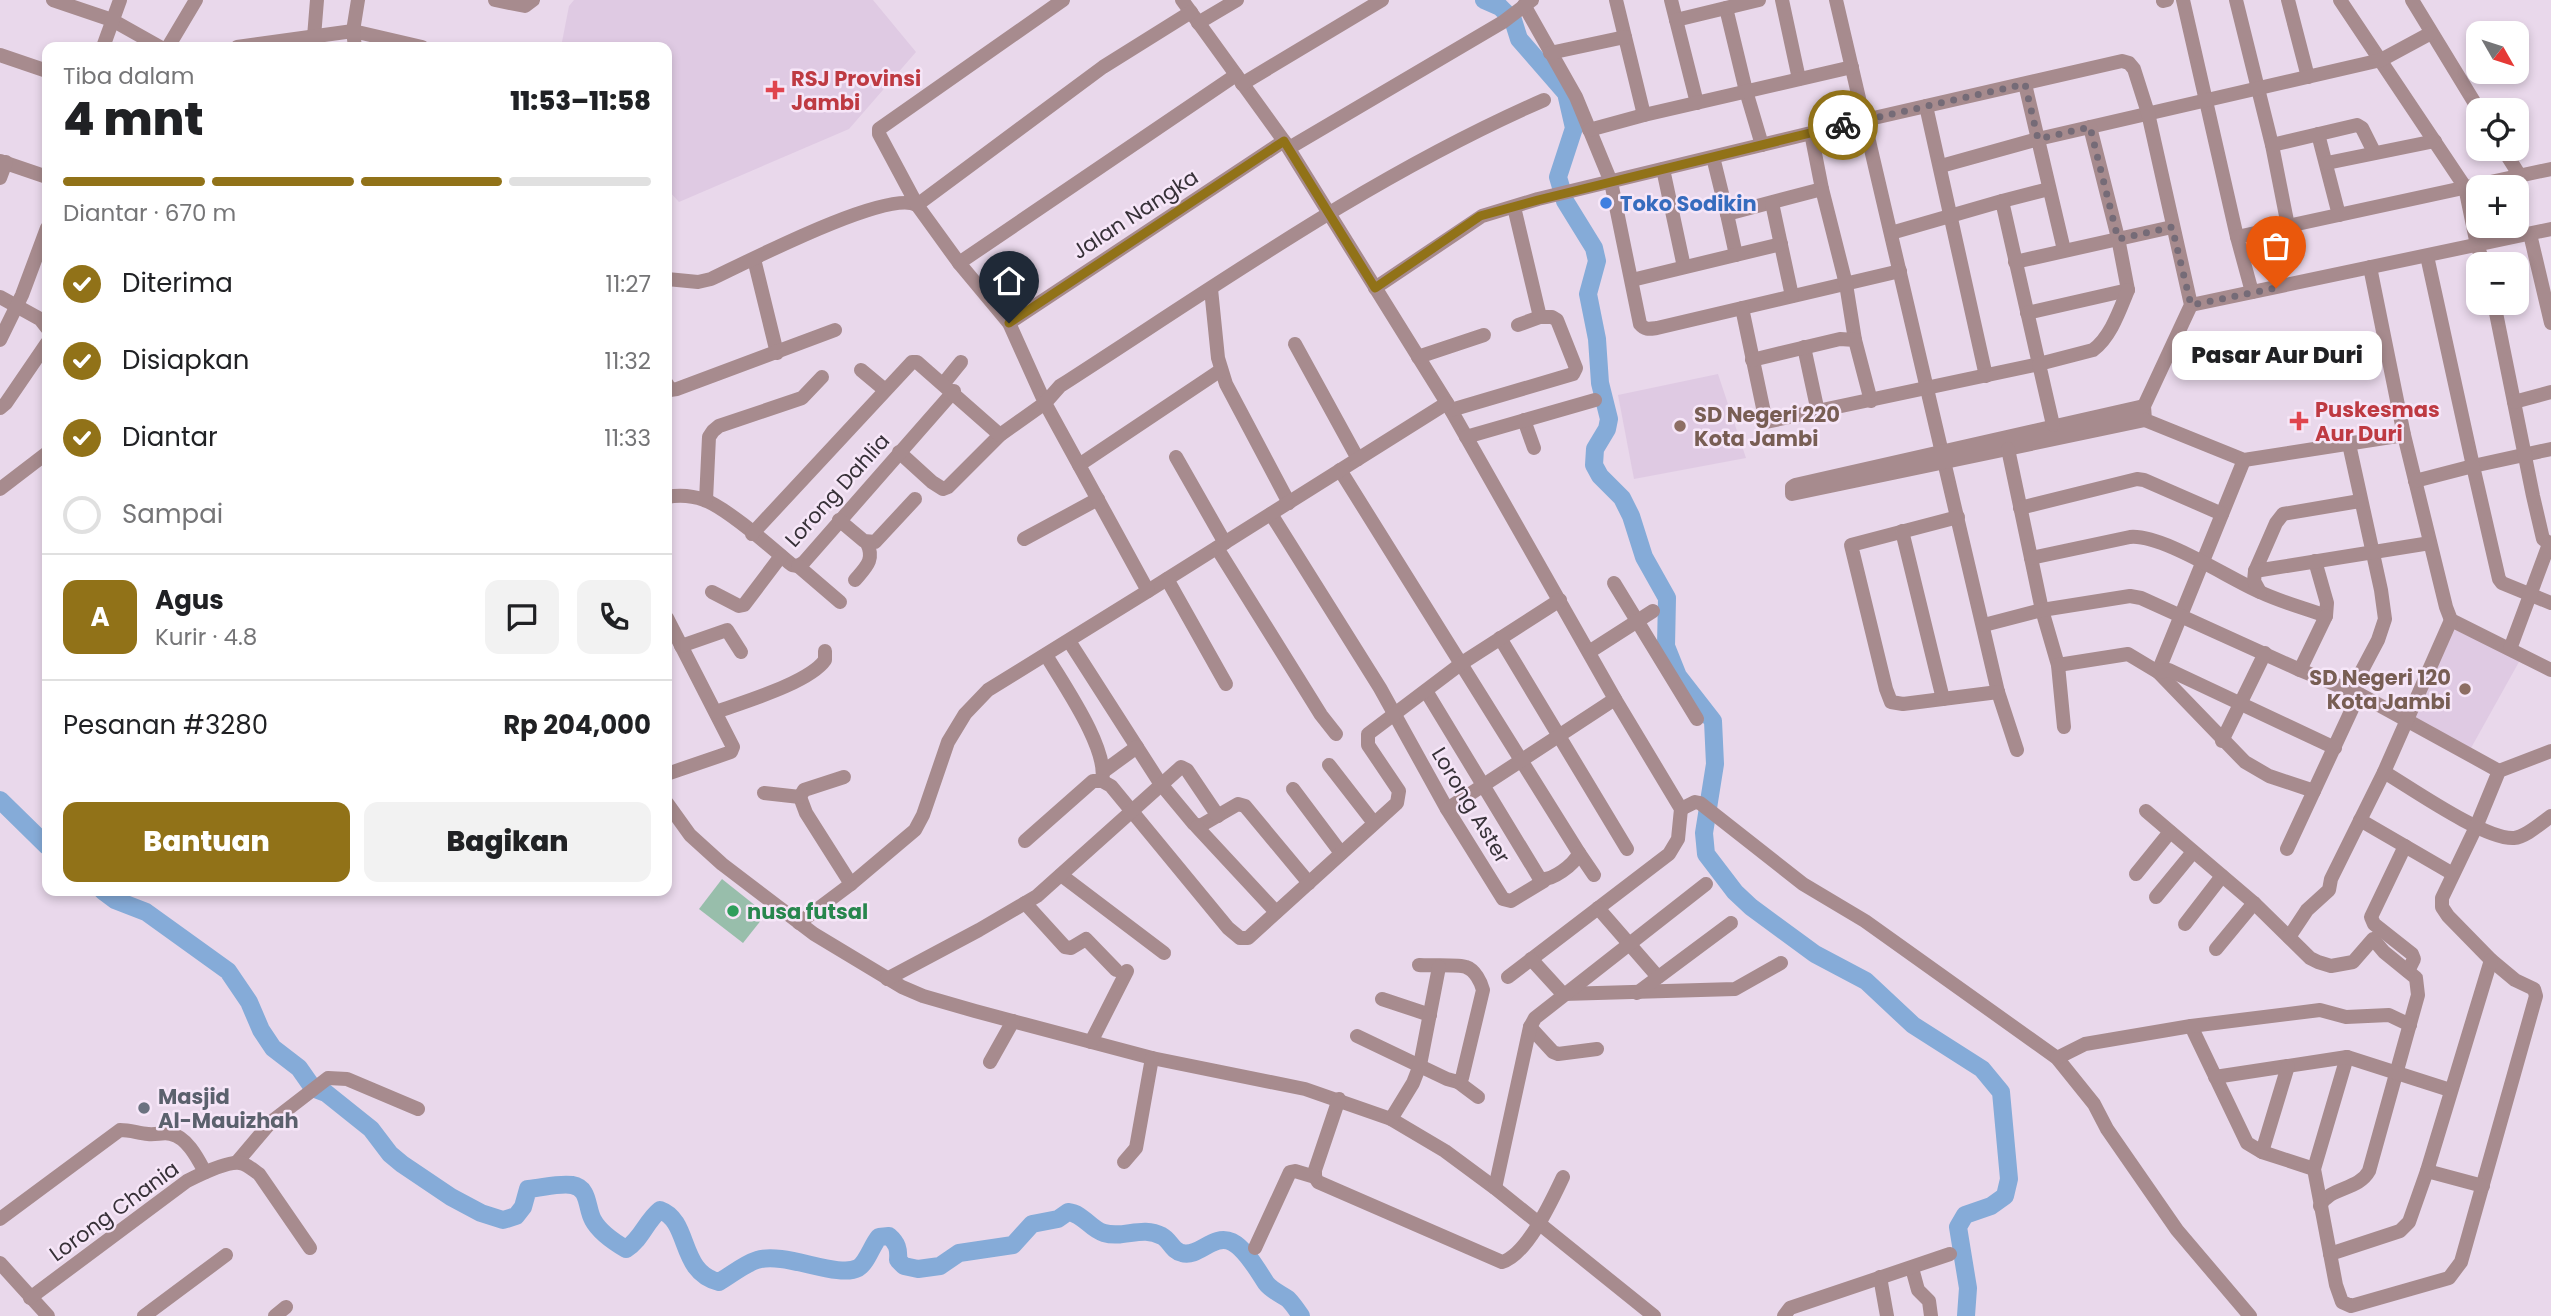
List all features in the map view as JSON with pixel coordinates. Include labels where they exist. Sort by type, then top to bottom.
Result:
[{"type":"street","points":[[52,0],[111,20],[151,42]]},
{"type":"street","points":[[104,42],[120,0]]},
{"type":"street","points":[[170,42],[196,0]]},
{"type":"street","points":[[314,37],[317,0]]},
{"type":"street","points":[[354,42],[352,32],[358,0]]},
{"type":"street","points":[[495,0],[526,6],[533,0]]},
{"type":"street","points":[[1063,0],[879,129],[879,134],[917,205],[959,263],[1009,323],[1045,403],[1148,591]]},
{"type":"street","points":[[917,205],[1103,67],[1190,12],[1237,0]]},
{"type":"street","points":[[959,263],[1239,79],[1382,0]]},
{"type":"street","points":[[1616,0],[1644,115]]},
{"type":"street","points":[[1671,0],[1697,103]]},
{"type":"street","points":[[1676,20],[1759,0]]},
{"type":"street","points":[[1782,0],[1799,79]]},
{"type":"street","points":[[1836,0],[1998,692],[2017,750]]},
{"type":"street","points":[[2183,0],[2252,292]]},
{"type":"street","points":[[2236,0],[2272,145],[2288,226]]},
{"type":"street","points":[[2288,0],[2308,77]]},
{"type":"street","points":[[2340,0],[2465,187],[2480,252]]},
{"type":"street","points":[[2412,0],[2472,98]]},
{"type":"street","points":[[1726,8],[1762,145]]},
{"type":"street","points":[[1518,10],[1550,52],[1576,97],[1611,182],[1640,324],[1648,330],[1900,271]]},
{"type":"street","name":"Jalan Nangka","points":[[1009,323],[1286,145],[1518,10]]},
{"type":"street","points":[[1190,12],[1286,145],[1449,407],[1615,699],[1681,809],[1678,839],[1669,854],[1508,977]]},
{"type":"street","points":[[276,42],[352,32],[399,42]]},
{"type":"street","points":[[1941,166],[2038,139],[2381,60],[2431,33]]},
{"type":"street","points":[[1550,52],[1625,37]]},
{"type":"street","points":[[0,55],[42,69]]},
{"type":"street","points":[[1375,288],[1480,216],[1811,133],[2122,61],[2129,63],[2134,69],[2148,113],[2191,305],[2145,413]]},
{"type":"street","points":[[1589,130],[1852,67]]},
{"type":"street","points":[[2025,84],[2064,250]]},
{"type":"street","points":[[899,452],[932,482],[943,489],[948,487],[1000,435],[1045,403],[1060,386],[1329,214],[1493,123],[1544,100]]},
{"type":"street","points":[[1926,106],[1986,376]]},
{"type":"street","points":[[2272,145],[2360,126],[2374,152]]},
{"type":"street","points":[[1742,308],[1766,422],[1928,389],[2093,350],[2114,320],[2128,290],[2090,127]]},
{"type":"street","points":[[1811,133],[1846,284],[1855,340],[1871,401]]},
{"type":"street","points":[[2319,134],[2339,215]]},
{"type":"street","points":[[2327,163],[2435,141]]},
{"type":"street","points":[[1713,157],[1736,255]]},
{"type":"street","points":[[0,178],[3,162],[42,175]]},
{"type":"street","points":[[1664,169],[1684,267]]},
{"type":"street","points":[[2524,175],[2551,169]]},
{"type":"street","points":[[2237,237],[2465,187]]},
{"type":"street","points":[[1891,233],[2049,188]]},
{"type":"street","points":[[1727,214],[1822,189]]},
{"type":"street","points":[[2002,201],[2053,425]]},
{"type":"street","points":[[672,279],[698,282],[862,212],[907,202],[917,205]]},
{"type":"street","points":[[1772,203],[1792,296]]},
{"type":"street","points":[[1514,207],[1540,317]]},
{"type":"street","points":[[2015,262],[2172,227]]},
{"type":"street","points":[[2191,305],[2551,229]]},
{"type":"street","points":[[2530,234],[2538,273],[2548,291],[2551,323]]},
{"type":"street","points":[[0,340],[42,241]]},
{"type":"street","points":[[1632,280],[1781,244]]},
{"type":"street","points":[[2427,256],[2499,579],[2502,583],[2551,603]]},
{"type":"street","points":[[754,259],[777,353]]},
{"type":"street","points":[[2288,937],[2307,910],[2329,890],[2331,879],[2384,772],[2451,620],[2404,435],[2370,267]]},
{"type":"street","points":[[1211,289],[1218,358],[1226,384],[1289,503]]},
{"type":"street","points":[[2027,313],[2128,290]]},
{"type":"street","points":[[0,297],[42,322]]},
{"type":"street","points":[[2496,315],[2543,539],[2550,544],[2510,649]]},
{"type":"street","points":[[799,923],[909,836],[919,823],[947,742],[965,714],[988,690],[1340,470],[1449,407],[1573,374],[1575,362],[1559,323],[1552,317],[1540,317],[1518,325]]},
{"type":"street","points":[[672,390],[835,330]]},
{"type":"street","points":[[1418,357],[1484,335]]},
{"type":"street","points":[[1752,360],[1844,338],[1855,340]]},
{"type":"street","points":[[1295,344],[1358,459]]},
{"type":"street","points":[[1804,347],[1818,412]]},
{"type":"street","points":[[0,408],[42,350]]},
{"type":"street","points":[[752,534],[885,390],[915,362],[949,387],[1000,435]]},
{"type":"street","name":"Lorong Dahlia","points":[[706,500],[792,565],[798,566],[899,452],[949,387],[961,362]]},
{"type":"street","points":[[861,370],[885,390]]},
{"type":"street","points":[[1079,465],[1222,370]]},
{"type":"street","points":[[672,496],[706,500],[709,438],[719,426],[802,398],[822,377]]},
{"type":"street","points":[[2514,402],[2551,392]]},
{"type":"street","points":[[1466,437],[1595,400]]},
{"type":"street","points":[[1988,447],[2008,449],[2145,413]]},
{"type":"street","points":[[1944,457],[1795,485],[1792,494],[1988,447],[2053,425],[2145,413],[2244,460],[2404,435]]},
{"type":"street","points":[[1524,420],[1534,448]]},
{"type":"street","points":[[2287,849],[2335,748],[2385,619],[2349,444]]},
{"type":"street","points":[[2008,449],[2042,610],[2057,665],[2064,727]]},
{"type":"street","points":[[2415,481],[2551,449]]},
{"type":"street","points":[[0,489],[42,457]]},
{"type":"street","points":[[1176,457],[1221,545],[1321,715],[1336,734]]},
{"type":"street","points":[[2158,672],[2244,460]]},
{"type":"street","points":[[1340,470],[1594,875]]},
{"type":"street","points":[[2020,509],[2137,479],[2222,514]]},
{"type":"street","points":[[867,543],[875,542],[915,499]]},
{"type":"street","points":[[1024,539],[1098,499]]},
{"type":"street","points":[[2260,592],[2254,581],[2255,571],[2276,523],[2283,514],[2360,501]]},
{"type":"street","name":"Lorong Aster","points":[[1271,514],[1394,714],[1447,809],[1503,899],[1510,901],[1544,881]]},
{"type":"street","points":[[1958,517],[1851,545],[1889,700],[1895,703],[1998,692]]},
{"type":"street","points":[[839,520],[867,543],[871,552],[870,561],[855,580]]},
{"type":"street","points":[[1902,530],[1944,699]]},
{"type":"street","points":[[2031,558],[2137,536],[2203,562],[2260,592],[2326,616]]},
{"type":"street","points":[[2255,571],[2430,543]]},
{"type":"street","points":[[681,646],[727,630],[781,556]]},
{"type":"street","points":[[2300,670],[2326,616],[2327,603],[2315,561]]},
{"type":"street","points":[[798,566],[840,602]]},
{"type":"street","points":[[1167,579],[1226,684]]},
{"type":"street","points":[[1615,583],[1698,719]]},
{"type":"street","points":[[712,592],[742,606]]},
{"type":"street","points":[[1984,625],[2042,610],[2130,596],[2150,601],[2300,670],[2355,692],[2498,771]]},
{"type":"street","points":[[1046,655],[1098,748],[1103,776],[1201,898],[1240,939],[1248,938],[1396,803],[1399,791],[1368,745],[1368,734],[1462,663],[1560,600]]},
{"type":"street","points":[[1589,653],[1653,611]]},
{"type":"street","points":[[2451,620],[2551,670]]},
{"type":"street","points":[[672,628],[733,744],[733,750],[672,772]]},
{"type":"street","points":[[727,630],[741,652]]},
{"type":"street","points":[[1500,638],[1627,849]]},
{"type":"street","points":[[1069,641],[1160,783],[1190,820],[1276,912]]},
{"type":"street","points":[[716,712],[789,684],[818,668],[825,660],[825,651]]},
{"type":"street","points":[[2222,741],[2265,653]]},
{"type":"street","points":[[2057,665],[2128,654],[2158,672],[2222,741],[2256,770],[2314,791]]},
{"type":"street","points":[[2158,672],[2169,670],[2335,748]]},
{"type":"street","points":[[1426,691],[1540,879],[1550,879],[1575,861],[1579,853]]},
{"type":"street","points":[[1447,809],[1615,699]]},
{"type":"street","points":[[1025,841],[1093,781],[1103,776],[1137,747]]},
{"type":"street","points":[[2347,1057],[2314,1169],[2340,1298],[2351,1306],[2449,1278],[2461,1262],[2536,996],[2534,989],[2515,980],[2491,960],[2448,916],[2442,906],[2442,898],[2476,827],[2498,771],[2551,751]]},
{"type":"street","points":[[1329,765],[1374,823]]},
{"type":"street","points":[[887,979],[1025,904],[1061,875],[1160,783],[1183,767],[1217,816]]},
{"type":"street","points":[[2384,772],[2491,834],[2513,838],[2528,832],[2551,816]]},
{"type":"street","points":[[800,797],[804,790],[844,777]]},
{"type":"street","points":[[1293,789],[1341,853]]},
{"type":"street","points":[[764,793],[800,797]]},
{"type":"street","points":[[800,797],[806,813],[851,884]]},
{"type":"street","points":[[1681,809],[1695,802],[1702,804],[1802,884],[1865,920],[2057,1058],[2094,1104],[2107,1129],[2177,1230],[2250,1316]]},
{"type":"street","points":[[1197,827],[1238,804],[1245,806],[1309,883]]},
{"type":"street","points":[[672,810],[690,835],[705,849],[799,923],[887,979],[923,996],[1153,1058],[1238,1074],[1339,1099],[1391,1119],[1445,1151],[1495,1188],[1654,1316]]},
{"type":"street","points":[[2146,811],[2254,903],[2310,958],[2325,965],[2353,962],[2373,939],[2414,957],[2408,971],[2416,978],[2418,995],[2364,1180],[2331,1194],[2320,1206]]},
{"type":"street","points":[[2360,820],[2454,874]]},
{"type":"street","points":[[2136,874],[2170,832]]},
{"type":"street","points":[[2387,945],[2371,917],[2405,846]]},
{"type":"street","points":[[2156,897],[2193,852]]},
{"type":"street","points":[[1061,875],[1164,953]]},
{"type":"street","points":[[2185,923],[2222,876]]},
{"type":"street","points":[[1495,1188],[1530,1027],[1535,1018],[1706,884]]},
{"type":"street","points":[[2216,949],[2254,903]]},
{"type":"street","points":[[1025,904],[1065,947],[1072,948],[1086,939],[1121,971],[1091,1042]]},
{"type":"street","points":[[1598,908],[1658,977]]},
{"type":"street","points":[[1637,993],[1731,923]]},
{"type":"street","points":[[1531,960],[1563,994],[1735,989],[1781,963]]},
{"type":"street","points":[[2330,1254],[2406,1227],[2427,1171],[2491,960]]},
{"type":"street","points":[[1419,965],[1466,967],[1482,985],[1462,1078],[1458,1082]]},
{"type":"street","points":[[1391,1119],[1413,1083],[1420,1065],[1439,967]]},
{"type":"street","points":[[1382,999],[1430,1016]]},
{"type":"street","points":[[2057,1058],[2085,1044],[2191,1026],[2319,1010],[2346,1017],[2389,1015],[2410,1025]]},
{"type":"street","points":[[990,1062],[1013,1021]]},
{"type":"street","points":[[2191,1026],[2247,1143],[2262,1152],[2314,1169]]},
{"type":"street","points":[[1530,1027],[1553,1052],[1597,1049]]},
{"type":"street","points":[[1357,1036],[1458,1082],[1478,1097]]},
{"type":"street","points":[[2215,1077],[2347,1057],[2451,1090]]},
{"type":"street","points":[[1124,1162],[1136,1149],[1153,1058]]},
{"type":"street","points":[[2262,1152],[2288,1066]]},
{"type":"street","points":[[310,1248],[259,1174],[237,1162],[271,1122],[328,1078],[342,1077],[418,1109]]},
{"type":"street","points":[[1315,1177],[1339,1099]]},
{"type":"street","points":[[0,1219],[120,1130],[171,1134],[181,1138],[197,1157],[205,1172]]},
{"type":"street","name":"Lorong Chania","points":[[30,1298],[187,1181],[237,1162]]},
{"type":"street","points":[[1255,1248],[1290,1172],[1295,1171],[1315,1177],[1324,1186],[1502,1262],[1511,1258],[1540,1223],[1563,1177]]},
{"type":"street","points":[[2427,1171],[2483,1186]]},
{"type":"street","points":[[1784,1316],[1790,1308],[1950,1254]]},
{"type":"street","points":[[144,1316],[226,1255]]},
{"type":"street","points":[[0,1263],[48,1316]]},
{"type":"street","points":[[1912,1268],[1918,1290],[1929,1301],[1931,1316]]},
{"type":"street","points":[[1880,1276],[1887,1316]]},
{"type":"shaded area","name":"RSJ Provinsi Jambi","points":[[574,0],[873,0],[916,52],[849,129],[679,202],[672,194],[672,42],[562,42],[569,6]]},
{"type":"shaded area","name":"SD Negeri 220 Kota Jambi","points":[[1718,374],[1746,458],[1634,479],[1618,395]]},
{"type":"shaded area","name":"SD Negeri 120 Kota Jambi","points":[[2453,629],[2520,660],[2471,748],[2413,717]]},
{"type":"green space","name":"nusa futsal","points":[[722,879],[766,914],[743,943],[699,909]]},
{"type":"waterway","points":[[1484,0],[1500,7],[1513,20],[1519,39],[1566,93],[1574,128],[1558,177],[1565,201],[1594,248],[1597,261],[1588,294],[1597,339],[1600,383],[1609,419],[1607,429],[1595,449],[1594,465],[1600,476],[1622,498],[1631,516],[1644,557],[1667,598],[1666,646],[1678,676],[1713,721],[1715,764],[1704,833],[1706,854],[1735,892],[1751,907],[1815,954],[1866,981],[1913,1025],[1982,1069],[2001,1092],[2009,1179],[2005,1196],[1991,1206],[1965,1215],[1958,1227],[1968,1288],[1966,1316]]},
{"type":"waterway","points":[[0,800],[42,841]]},
{"type":"waterway","points":[[110,896],[146,912],[228,971],[249,1002],[261,1030],[273,1048],[299,1068],[313,1088],[326,1093],[371,1129],[390,1154],[402,1164],[451,1197],[481,1213],[503,1220],[516,1216],[523,1207],[528,1189],[572,1185],[585,1194],[591,1215],[599,1229],[626,1249],[660,1210],[677,1224],[690,1258],[697,1268],[719,1282],[747,1264],[768,1258],[838,1270],[858,1268],[879,1237],[889,1236],[897,1246],[898,1260],[904,1266],[918,1269],[940,1266],[959,1253],[1013,1245],[1032,1224],[1058,1219],[1068,1212],[1074,1213],[1104,1233],[1155,1233],[1182,1253],[1188,1254],[1219,1241],[1232,1242],[1247,1255],[1268,1285],[1288,1299],[1301,1316]]},
{"type":"way so far","points":[[1843,125],[2025,84],[2038,139],[2090,127],[2118,239],[2172,227],[2191,305],[2276,288]]},
{"type":"place","name":"RSJ Provinsi Jambi","points":[[775,90]]},
{"type":"place","name":"Toko Sodikin","points":[[1606,203]]},
{"type":"place","name":"Pasar Aur Duri","points":[[2276,288]]},
{"type":"place","name":"Puskesmas Aur Duri","points":[[2299,421]]},
{"type":"place","name":"SD Negeri 220 Kota Jambi","points":[[1680,426]]},
{"type":"place","name":"SD Negeri 120 Kota Jambi","points":[[2465,689]]},
{"type":"place","name":"nusa futsal","points":[[733,911]]},
{"type":"place","name":"Masjid Al-Mauizhah","points":[[144,1108]]},
{"type":"route","points":[[1009,323],[1284,141],[1375,288],[1480,216],[1843,125]]}]
